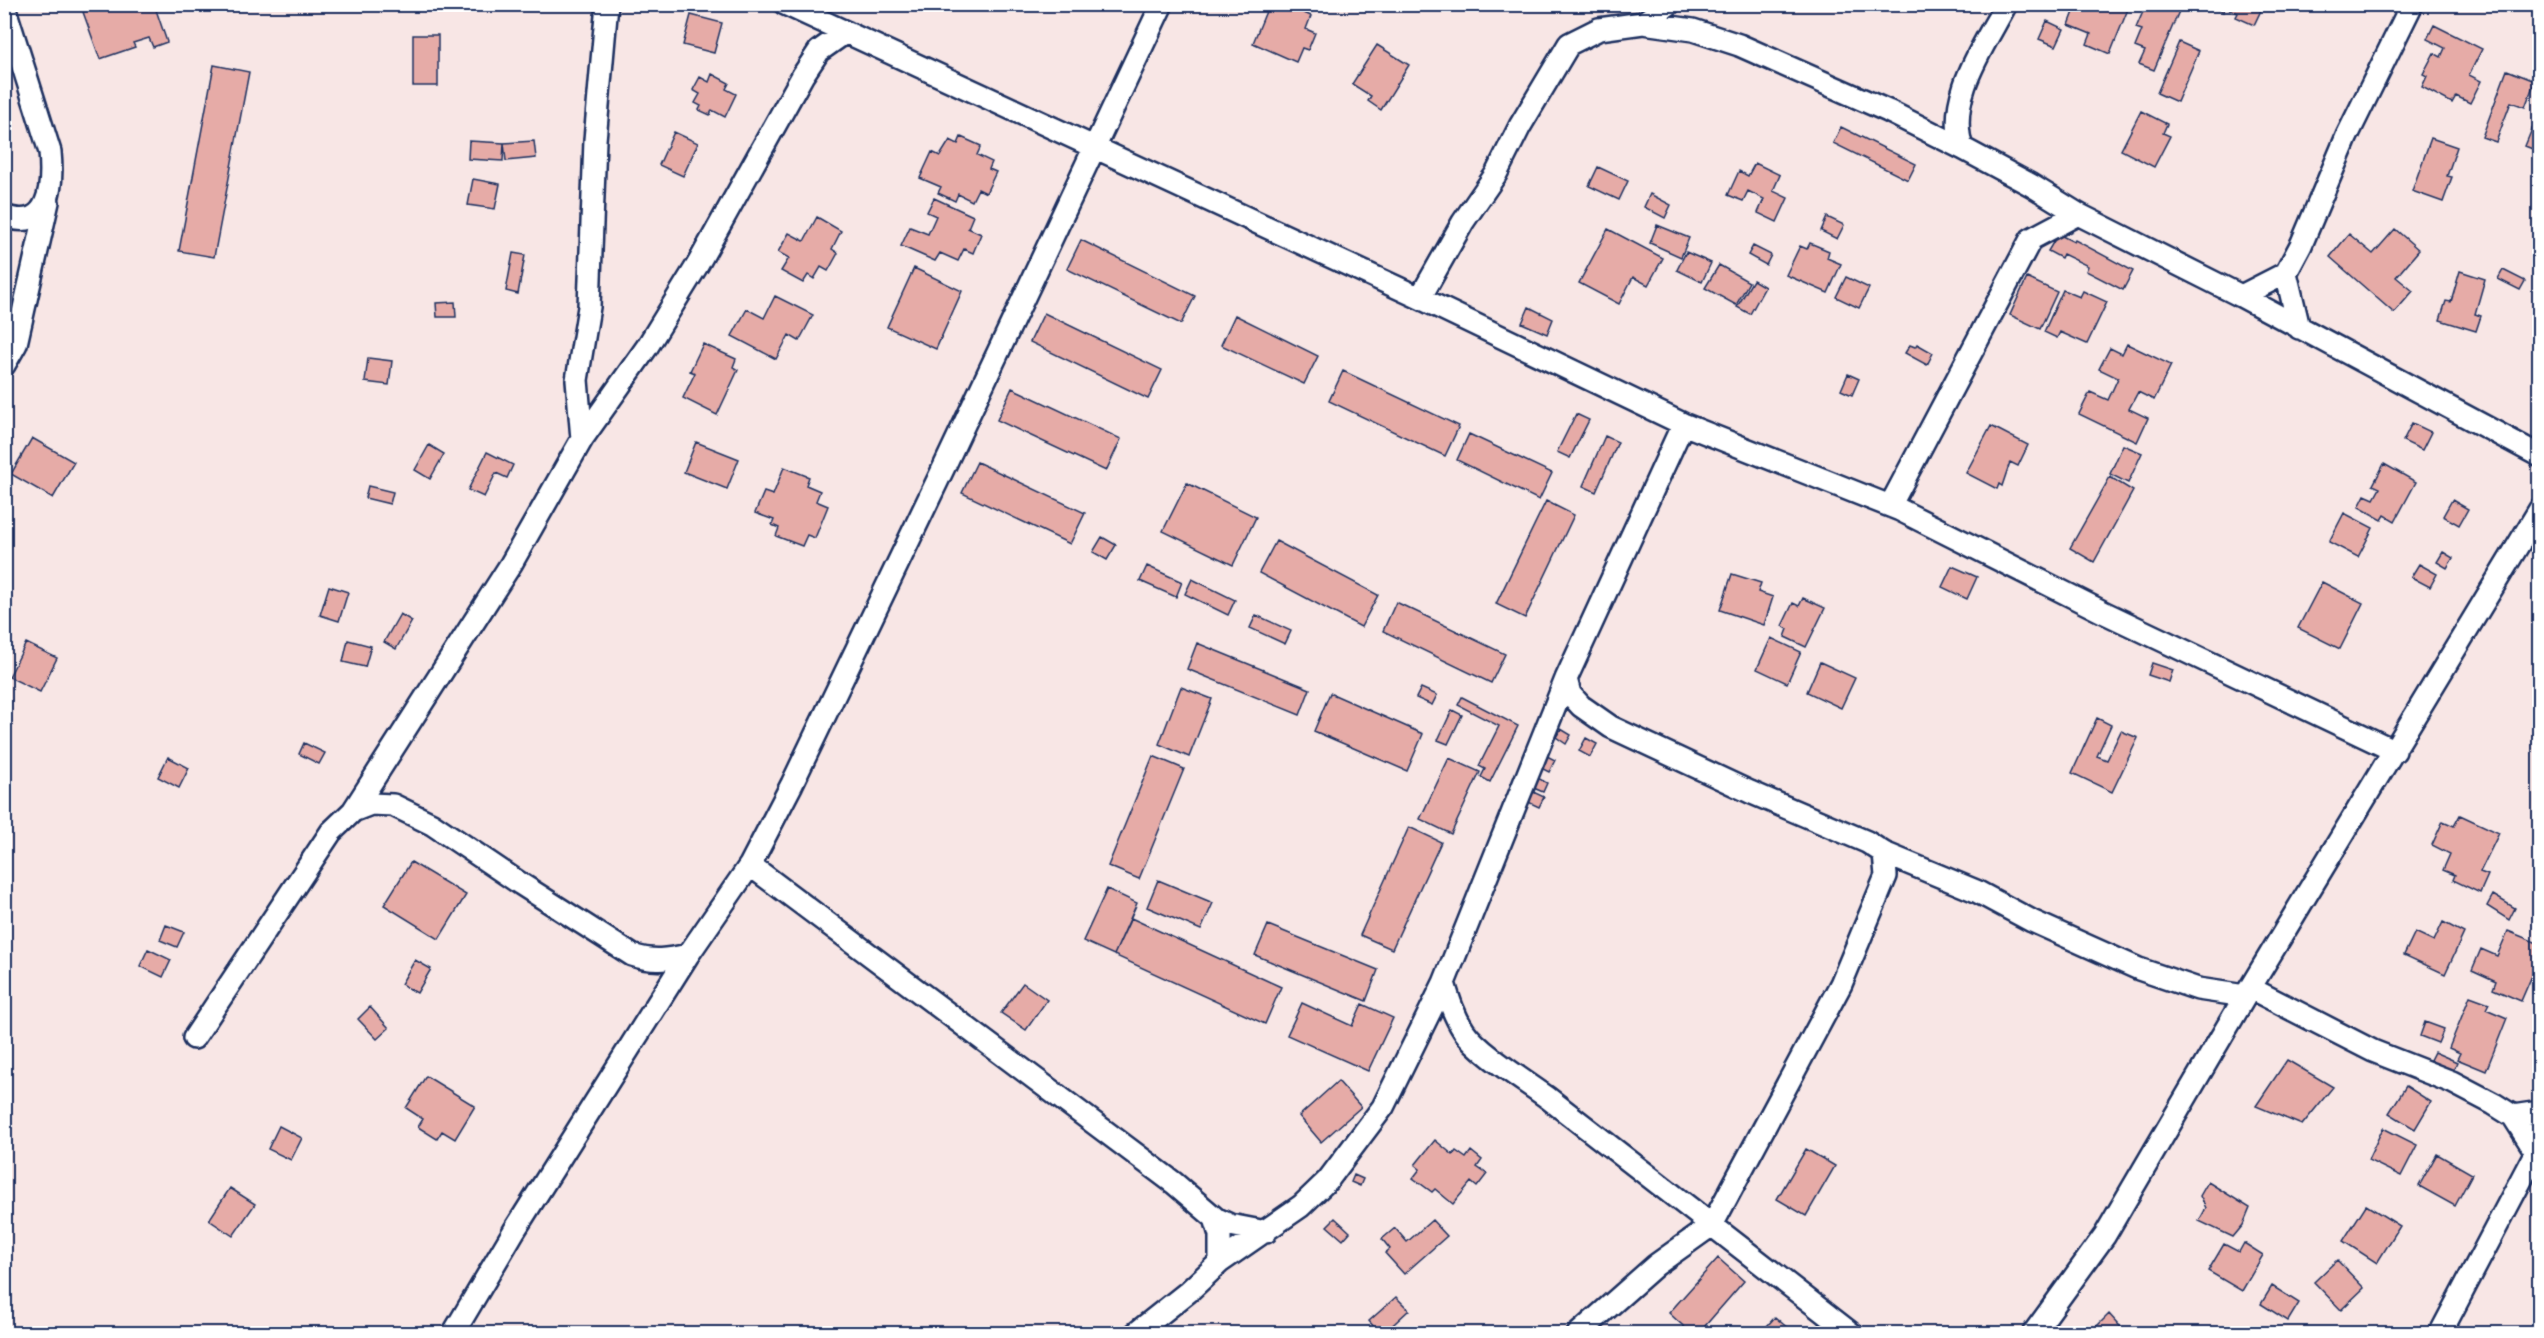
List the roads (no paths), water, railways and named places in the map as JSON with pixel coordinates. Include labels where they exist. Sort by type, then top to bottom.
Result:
[{"type":"street","points":[[582,439],[578,380],[589,307],[595,140],[608,4]]},
{"type":"street","points":[[785,4],[1420,298],[1683,424],[1890,506],[2105,614],[2394,751]]},
{"type":"street","points":[[453,1334],[514,1231],[688,955],[750,865],[792,784],[930,497],[1162,4]]},
{"type":"street","points":[[1643,23],[1669,4]]},
{"type":"street","points":[[1962,148],[1957,114],[1967,79],[2006,4]]},
{"type":"street","points":[[2241,296],[2286,273],[2301,245],[2347,136],[2412,4]]},
{"type":"street","points":[[4,6],[50,152],[52,175],[16,344],[4,365]]},
{"type":"street","points":[[1420,298],[1463,222],[1496,174],[1520,126],[1569,44],[1599,29],[1643,23],[1693,30],[1739,45],[1888,111],[1962,148],[2031,185],[2078,214],[2241,296],[2540,456]]},
{"type":"street","points":[[194,1038],[331,832],[353,811],[511,564],[582,439],[647,347],[692,273],[802,75],[819,51],[846,32]]},
{"type":"street","points":[[4,216],[21,222],[35,216],[48,202]]},
{"type":"street","points":[[1890,506],[2031,240],[2078,214]]},
{"type":"street","points":[[2286,273],[2299,328]]},
{"type":"street","points":[[1135,1334],[1188,1292],[1220,1262],[1301,1206],[1328,1180],[1383,1107],[1444,983],[1566,679],[1683,424]]},
{"type":"street","points":[[2033,1334],[2105,1236],[2248,992],[2540,509]]},
{"type":"street","points":[[1566,679],[1570,694],[1581,706],[1611,727],[1750,792],[1867,842],[1884,853],[1911,865],[1976,891],[2032,921],[2163,978],[2198,989],[2248,992],[2373,1051],[2452,1082],[2513,1116],[2538,1148],[2440,1334]]},
{"type":"street","points":[[353,811],[371,804],[393,805],[432,824],[632,955],[648,960],[665,960],[688,955]]},
{"type":"street","points":[[1578,1334],[1656,1265],[1712,1225],[1841,984],[1873,912],[1886,876],[1884,853]]},
{"type":"street","points":[[750,865],[1132,1150],[1215,1218],[1230,1225],[1266,1232]]},
{"type":"street","points":[[1886,876],[1911,865]]},
{"type":"street","points":[[1444,983],[1453,1012],[1465,1033],[1497,1062],[1548,1098],[1852,1334]]},
{"type":"street","points":[[2513,1116],[2540,1112]]},
{"type":"street","points":[[1215,1218],[1220,1235],[1220,1262]]}]
